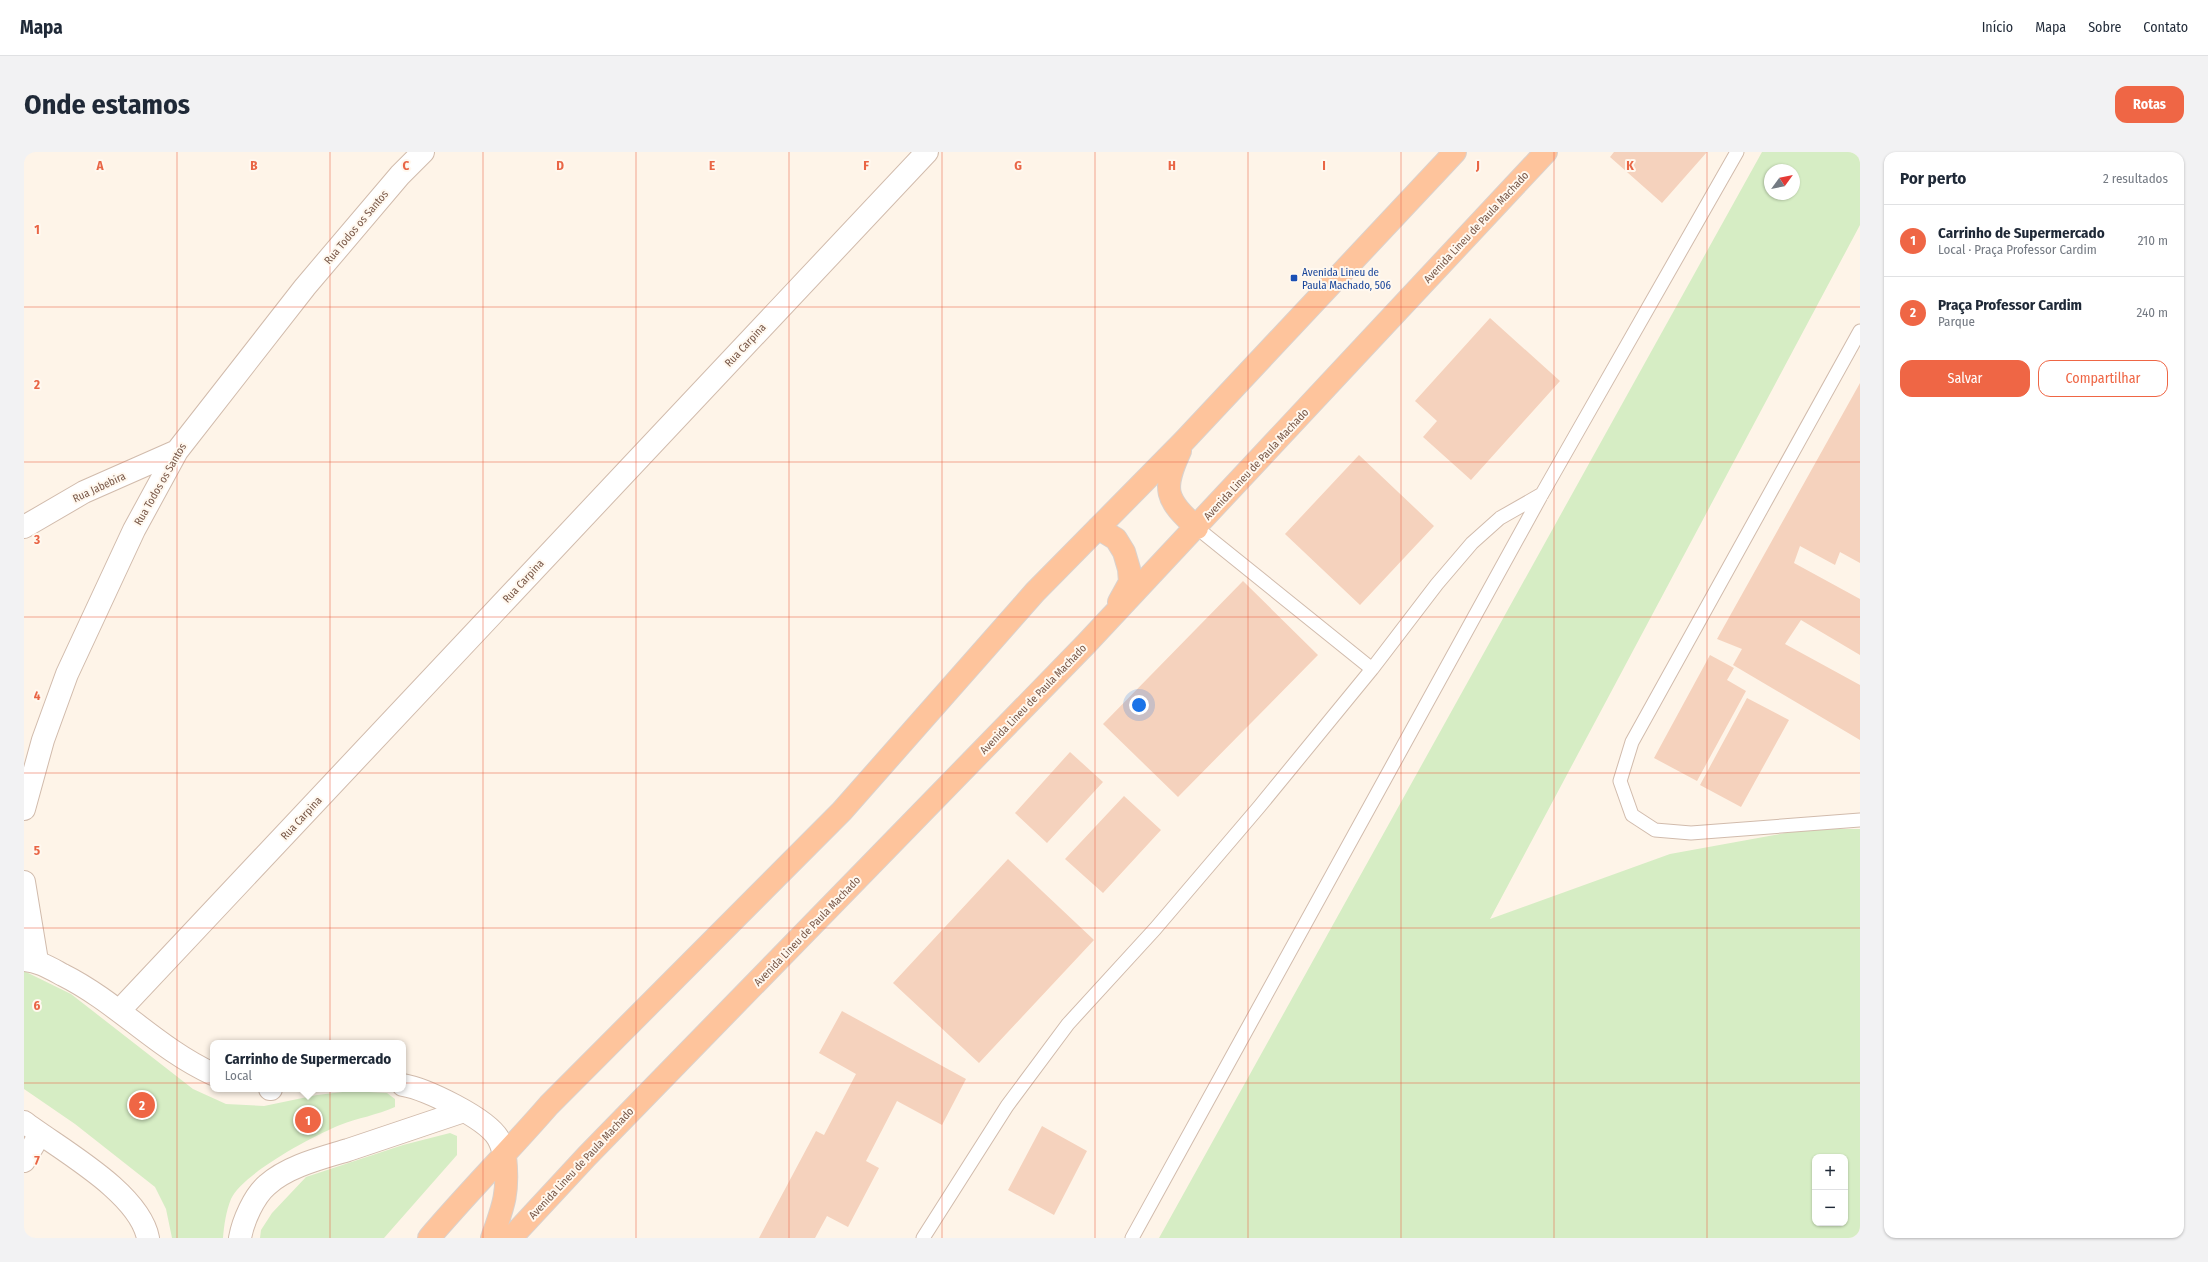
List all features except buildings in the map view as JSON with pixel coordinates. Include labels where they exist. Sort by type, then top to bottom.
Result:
[{"type":"highway","points":[[429,1238],[468,1192],[505,1156],[549,1105],[842,811],[1035,592],[1184,441],[1455,152]]},
{"type":"highway","name":"Avenida Lineu de Paula Machado","points":[[511,1238],[587,1156],[1086,644],[1197,528],[1546,152]]},
{"type":"highway","points":[[1184,441],[1170,473],[1168,489],[1176,507],[1197,528]]},
{"type":"highway","points":[[1086,644],[1121,599],[1130,582],[1129,569],[1124,552],[1116,539],[1098,528]]},
{"type":"highway","points":[[492,1238],[506,1200],[507,1174],[505,1156]]},
{"type":"street","name":"Rua Todos os Santos","points":[[24,808],[44,740],[67,674],[134,530],[177,451],[305,287],[400,175],[423,152]]},
{"type":"street","name":"Rua Carpina","points":[[119,1011],[927,152]]},
{"type":"street","name":"Rua Jabebira","points":[[24,527],[84,492],[177,451]]},
{"type":"street","points":[[24,882],[30,961],[79,983],[170,1050],[210,1072]]},
{"type":"street","points":[[406,1086],[419,1088],[479,1120],[498,1138],[505,1156]]},
{"type":"street","points":[[240,1238],[243,1222],[262,1192],[267,1185],[282,1174],[310,1162],[464,1111]]},
{"type":"street","points":[[24,1161],[32,1128],[119,1191],[137,1211],[148,1238]]},
{"type":"lane","points":[[1132,1238],[1542,494],[1737,152]]},
{"type":"lane","points":[[1860,331],[1632,742],[1620,781],[1632,815],[1655,830],[1691,833],[1860,820]]},
{"type":"lane","points":[[923,1238],[1007,1106],[1068,1024],[1155,929],[1259,808],[1372,669],[1437,584],[1472,543],[1500,518],[1542,494]]},
{"type":"lane","points":[[1197,528],[1372,669]]},
{"type":"green space","points":[[1762,152],[1860,152],[1860,225],[1490,919],[1670,854],[1807,829],[1860,829],[1860,1238],[1159,1238]]},
{"type":"green space","points":[[24,971],[71,994],[193,1089],[226,1104],[264,1106],[317,1095],[342,1092],[369,1092],[387,1093],[395,1099],[395,1107],[328,1130],[280,1156],[249,1178],[231,1199],[223,1238],[172,1238],[166,1209],[155,1187],[75,1124],[24,1089]]},
{"type":"green space","points":[[450,1133],[457,1136],[457,1155],[384,1238],[260,1238],[261,1230],[272,1213],[306,1177],[403,1145]]},
{"type":"place","name":"Avenida Lineu de Paula Machado, 506","points":[[1294,278]]},
{"type":"place","name":"Praça Professor Cardim","points":[[142,1105]]},
{"type":"place","name":"Carrinho de Supermercado","points":[[308,1120]]}]
